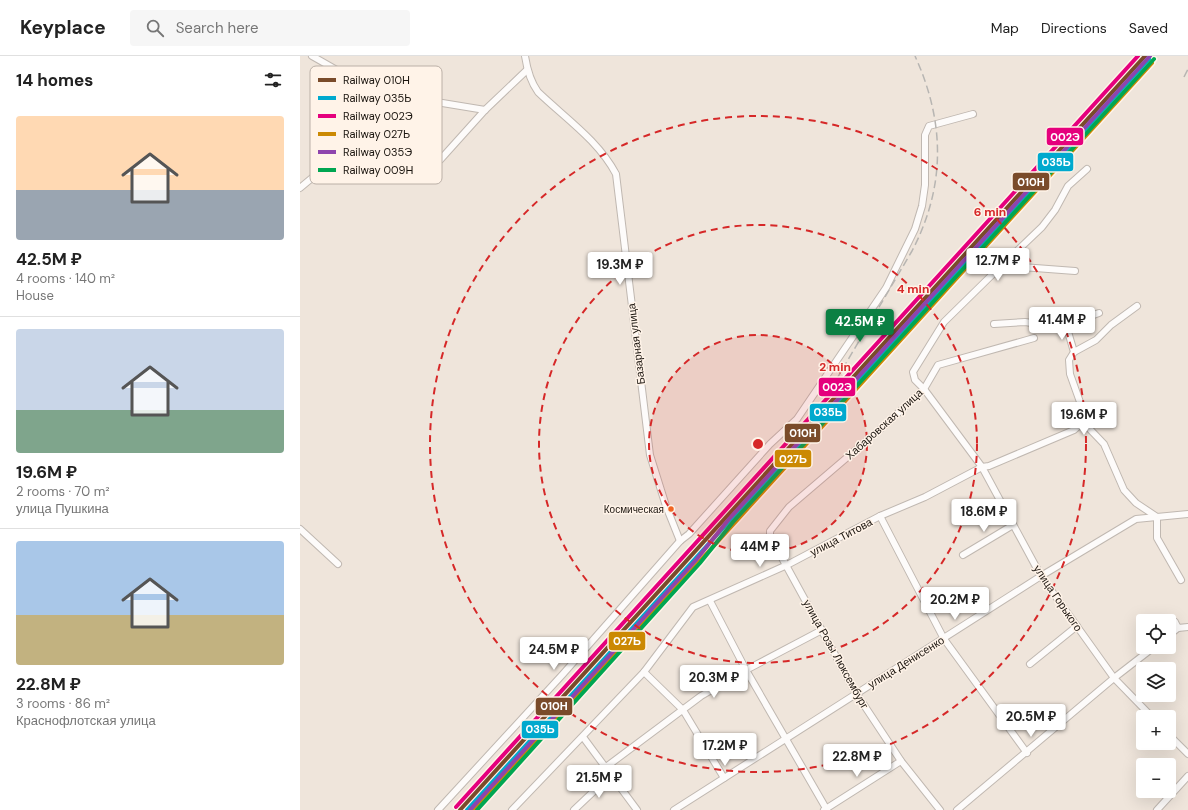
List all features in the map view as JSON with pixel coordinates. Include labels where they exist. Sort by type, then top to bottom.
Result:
[{"type":"street","points":[[312,56],[330,66]]},
{"type":"street","name":"Базарная улица","points":[[525,56],[527,70],[532,84],[538,92],[596,145],[609,160],[616,174],[650,455],[666,506],[680,541]]},
{"type":"street","points":[[442,158],[485,110],[527,70]]},
{"type":"street","points":[[442,103],[485,110]]},
{"type":"street","points":[[438,810],[563,674],[680,541],[689,534],[770,444],[797,419],[886,288],[915,229],[922,206],[925,185],[925,135],[930,126],[973,114]]},
{"type":"street","points":[[998,269],[1042,227],[1055,210],[1068,186],[1087,169]]},
{"type":"street","points":[[300,188],[310,180]]},
{"type":"street","points":[[998,269],[1022,267],[1075,271]]},
{"type":"street","name":"улица Горького","points":[[998,269],[944,322],[913,372],[915,380],[924,389],[982,468],[1041,576],[1114,678],[1145,710]]},
{"type":"street","points":[[1137,306],[1111,325],[1096,340],[1074,352],[1069,360],[1070,374],[1080,402],[1083,422],[1104,444],[1124,490],[1136,503],[1157,517],[1157,538],[1181,580]]},
{"type":"street","points":[[994,324],[1025,322],[1051,326],[1066,325],[1099,313]]},
{"type":"street","points":[[1066,325],[1074,352]]},
{"type":"street","name":"Хабаровская улица","points":[[770,531],[789,507],[885,425],[924,389],[938,365],[1034,338]]},
{"type":"street","name":"улица Титова","points":[[512,810],[644,672],[693,607],[710,601],[787,565],[880,516],[925,497],[982,468],[990,466],[1074,430],[1083,422]]},
{"type":"street","name":"улица Денисенко","points":[[674,810],[1041,576],[1136,519],[1188,514]]},
{"type":"street","points":[[880,516],[944,639],[1027,753]]},
{"type":"street","points":[[963,555],[1013,525]]},
{"type":"street","points":[[300,529],[338,564]]},
{"type":"street","name":"улица Розы Люксембург","points":[[770,531],[770,536],[856,693],[901,761],[940,810]]},
{"type":"street","points":[[710,601],[746,670],[826,809],[901,761]]},
{"type":"street","points":[[1176,624],[1178,628],[1188,627]]},
{"type":"street","points":[[1030,664],[1077,626]]},
{"type":"street","points":[[606,767],[701,696],[746,670],[822,630]]},
{"type":"street","points":[[957,810],[1027,753],[1114,678],[1145,654]]},
{"type":"street","points":[[644,672],[683,710],[724,778]]},
{"type":"street","points":[[583,737],[637,810]]},
{"type":"street","points":[[1176,742],[1188,754]]},
{"type":"street","points":[[574,810],[611,775]]},
{"type":"street","points":[[1157,810],[1188,776]]},
{"type":"railway","points":[[454,810],[805,421],[832,387],[912,251],[923,227],[931,202],[936,178],[938,154],[936,130],[932,105],[925,81],[915,56]]},
{"type":"railway","points":[[1184,77],[1188,69]]},
{"type":"rail line","name":"002Э","points":[[456,807],[1138,56]]},
{"type":"rail line","name":"010Н","points":[[460,810],[1145,56]]},
{"type":"rail line","name":"035Э","points":[[470,810],[696,560],[729,519],[1150,56]]},
{"type":"rail line","name":"035Ь","points":[[467,810],[1149,59]]},
{"type":"rail line","name":"009Н","points":[[477,810],[700,563],[733,522],[1154,59]]},
{"type":"rail line","name":"027Ь","points":[[474,810],[1152,63]]},
{"type":"place","name":"Космическая","points":[[671,509]]}]
